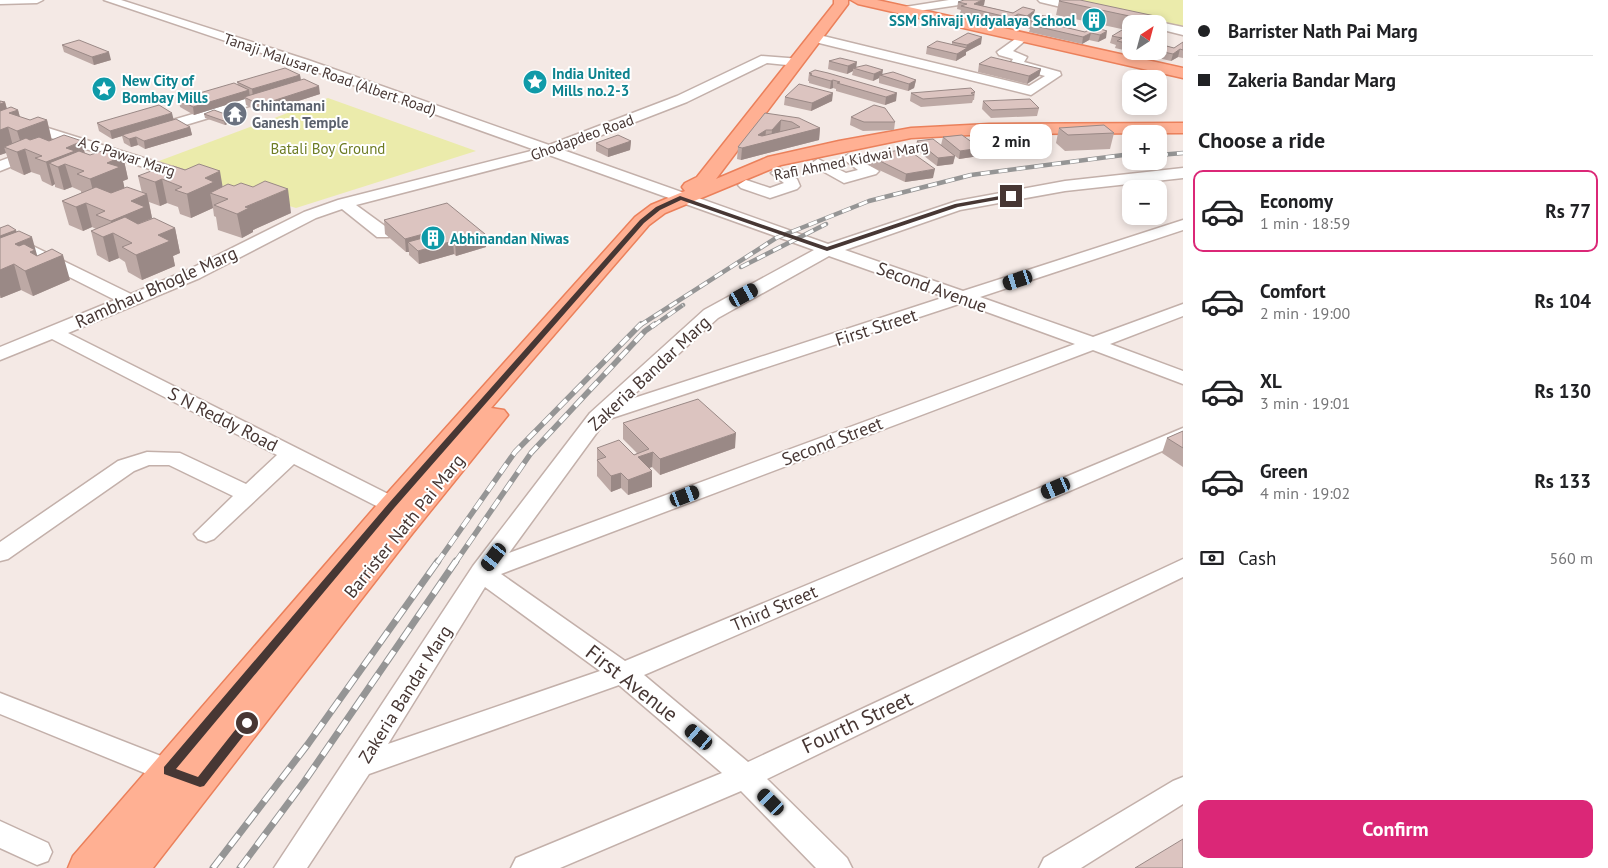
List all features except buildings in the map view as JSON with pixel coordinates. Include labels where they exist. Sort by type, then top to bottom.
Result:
[{"type":"main road","points":[[792,61],[834,0]]},
{"type":"main road","points":[[690,195],[690,180],[792,61],[815,38],[841,4],[841,0]]},
{"type":"main road","points":[[858,0],[1183,74]]},
{"type":"main road","name":"Rafi Ahmed Kidwai Marg","points":[[690,195],[775,161],[839,146],[911,133],[989,129],[1183,128]]},
{"type":"main road","points":[[1167,137],[1183,136]]},
{"type":"main road","name":"Rafi Ahmed Kidwai Marg","points":[[690,195],[746,184],[779,173],[818,164],[924,144],[1006,139],[1122,137]]},
{"type":"main road","name":"Barrister Nath Pai Marg","points":[[87,868],[168,771],[402,509],[660,225],[690,195]]},
{"type":"main road","name":"Barrister Nath Pai Marg","points":[[130,868],[200,783],[402,509]]},
{"type":"street","points":[[0,2],[37,0]]},
{"type":"street","name":"Tanaji Malusare Road (Albert Road)","points":[[110,0],[304,63],[548,151],[690,195]]},
{"type":"street","points":[[905,10],[972,0]]},
{"type":"street","points":[[1044,0],[1102,13]]},
{"type":"street","points":[[1168,28],[1183,31]]},
{"type":"street","points":[[815,38],[1032,91],[1055,75],[1016,64],[1021,57],[1003,52],[1022,38]]},
{"type":"street","name":"Ghodapdeo Road","points":[[310,215],[344,203],[548,151],[682,100],[760,60],[771,58],[792,61]]},
{"type":"street","points":[[142,134],[267,96]]},
{"type":"street","name":"A G Pawar Marg","points":[[0,117],[203,181]]},
{"type":"street","points":[[0,166],[71,138]]},
{"type":"street","points":[[99,147],[125,139]]},
{"type":"street","points":[[818,164],[844,178],[871,171],[849,158]]},
{"type":"street","name":"Zakeria Bandar Marg","points":[[290,868],[359,766],[482,572],[598,417],[711,314],[827,250],[957,206],[1065,186],[1183,173]]},
{"type":"street","name":"Second Avenue","points":[[690,195],[827,250],[1091,343],[1183,378]]},
{"type":"street","points":[[344,203],[383,234]]},
{"type":"street","points":[[294,209],[310,215]]},
{"type":"street","name":"Rambhau Bhogle Marg","points":[[0,354],[194,274],[310,215]]},
{"type":"street","name":"First Street","points":[[598,417],[963,299],[1183,225]]},
{"type":"street","points":[[0,235],[129,300]]},
{"type":"street","name":"Second Street","points":[[482,572],[1183,310]]},
{"type":"street","name":"S N Reddy Road","points":[[54,333],[402,509]]},
{"type":"street","name":"Third Street","points":[[359,766],[623,673],[1183,434]]},
{"type":"street","points":[[206,534],[291,454]]},
{"type":"street","points":[[0,554],[126,466],[147,458],[172,458],[248,494]]},
{"type":"street","name":"Fourth Street","points":[[527,868],[745,776],[1183,567]]},
{"type":"street","name":"First Avenue","points":[[482,572],[623,673],[745,776],[836,868]]},
{"type":"street","points":[[0,704],[200,783]]},
{"type":"street","points":[[1055,868],[1183,790]]},
{"type":"street","points":[[0,834],[37,852]]},
{"type":"green space","points":[[1046,0],[1183,0],[1183,31],[1168,28],[1168,15],[1122,15],[1122,17]]},
{"type":"green space","name":"Batali Boy Ground","points":[[328,98],[476,151],[296,208],[151,164]]},
{"type":"railway","points":[[1167,154],[1183,153]]},
{"type":"railway","points":[[639,326],[776,238],[869,201],[971,175],[1122,155]]},
{"type":"railway","points":[[741,267],[826,224]]},
{"type":"railway","points":[[653,326],[683,305]]},
{"type":"railway","points":[[455,563],[531,453],[645,331],[655,324]]},
{"type":"railway","points":[[437,563],[515,452],[639,326]]},
{"type":"railway","points":[[213,868],[308,744],[438,561]]},
{"type":"railway","points":[[240,868],[304,782],[456,561]]},
{"type":"place","name":"SSM Shivaji Vidyalaya School","points":[[1094,20]]},
{"type":"place","name":"India United Mills no.2-3","points":[[535,82]]},
{"type":"place","name":"New City of Bombay Mills","points":[[104,89]]},
{"type":"place","name":"Chintamani Ganesh Temple","points":[[235,114]]},
{"type":"place","name":"Abhinandan Niwas","points":[[433,238]]},
{"type":"route","points":[[247,723],[200,783],[168,771],[392,505],[642,221],[658,208],[680,198],[775,230],[827,250],[957,206],[1011,196]]}]
